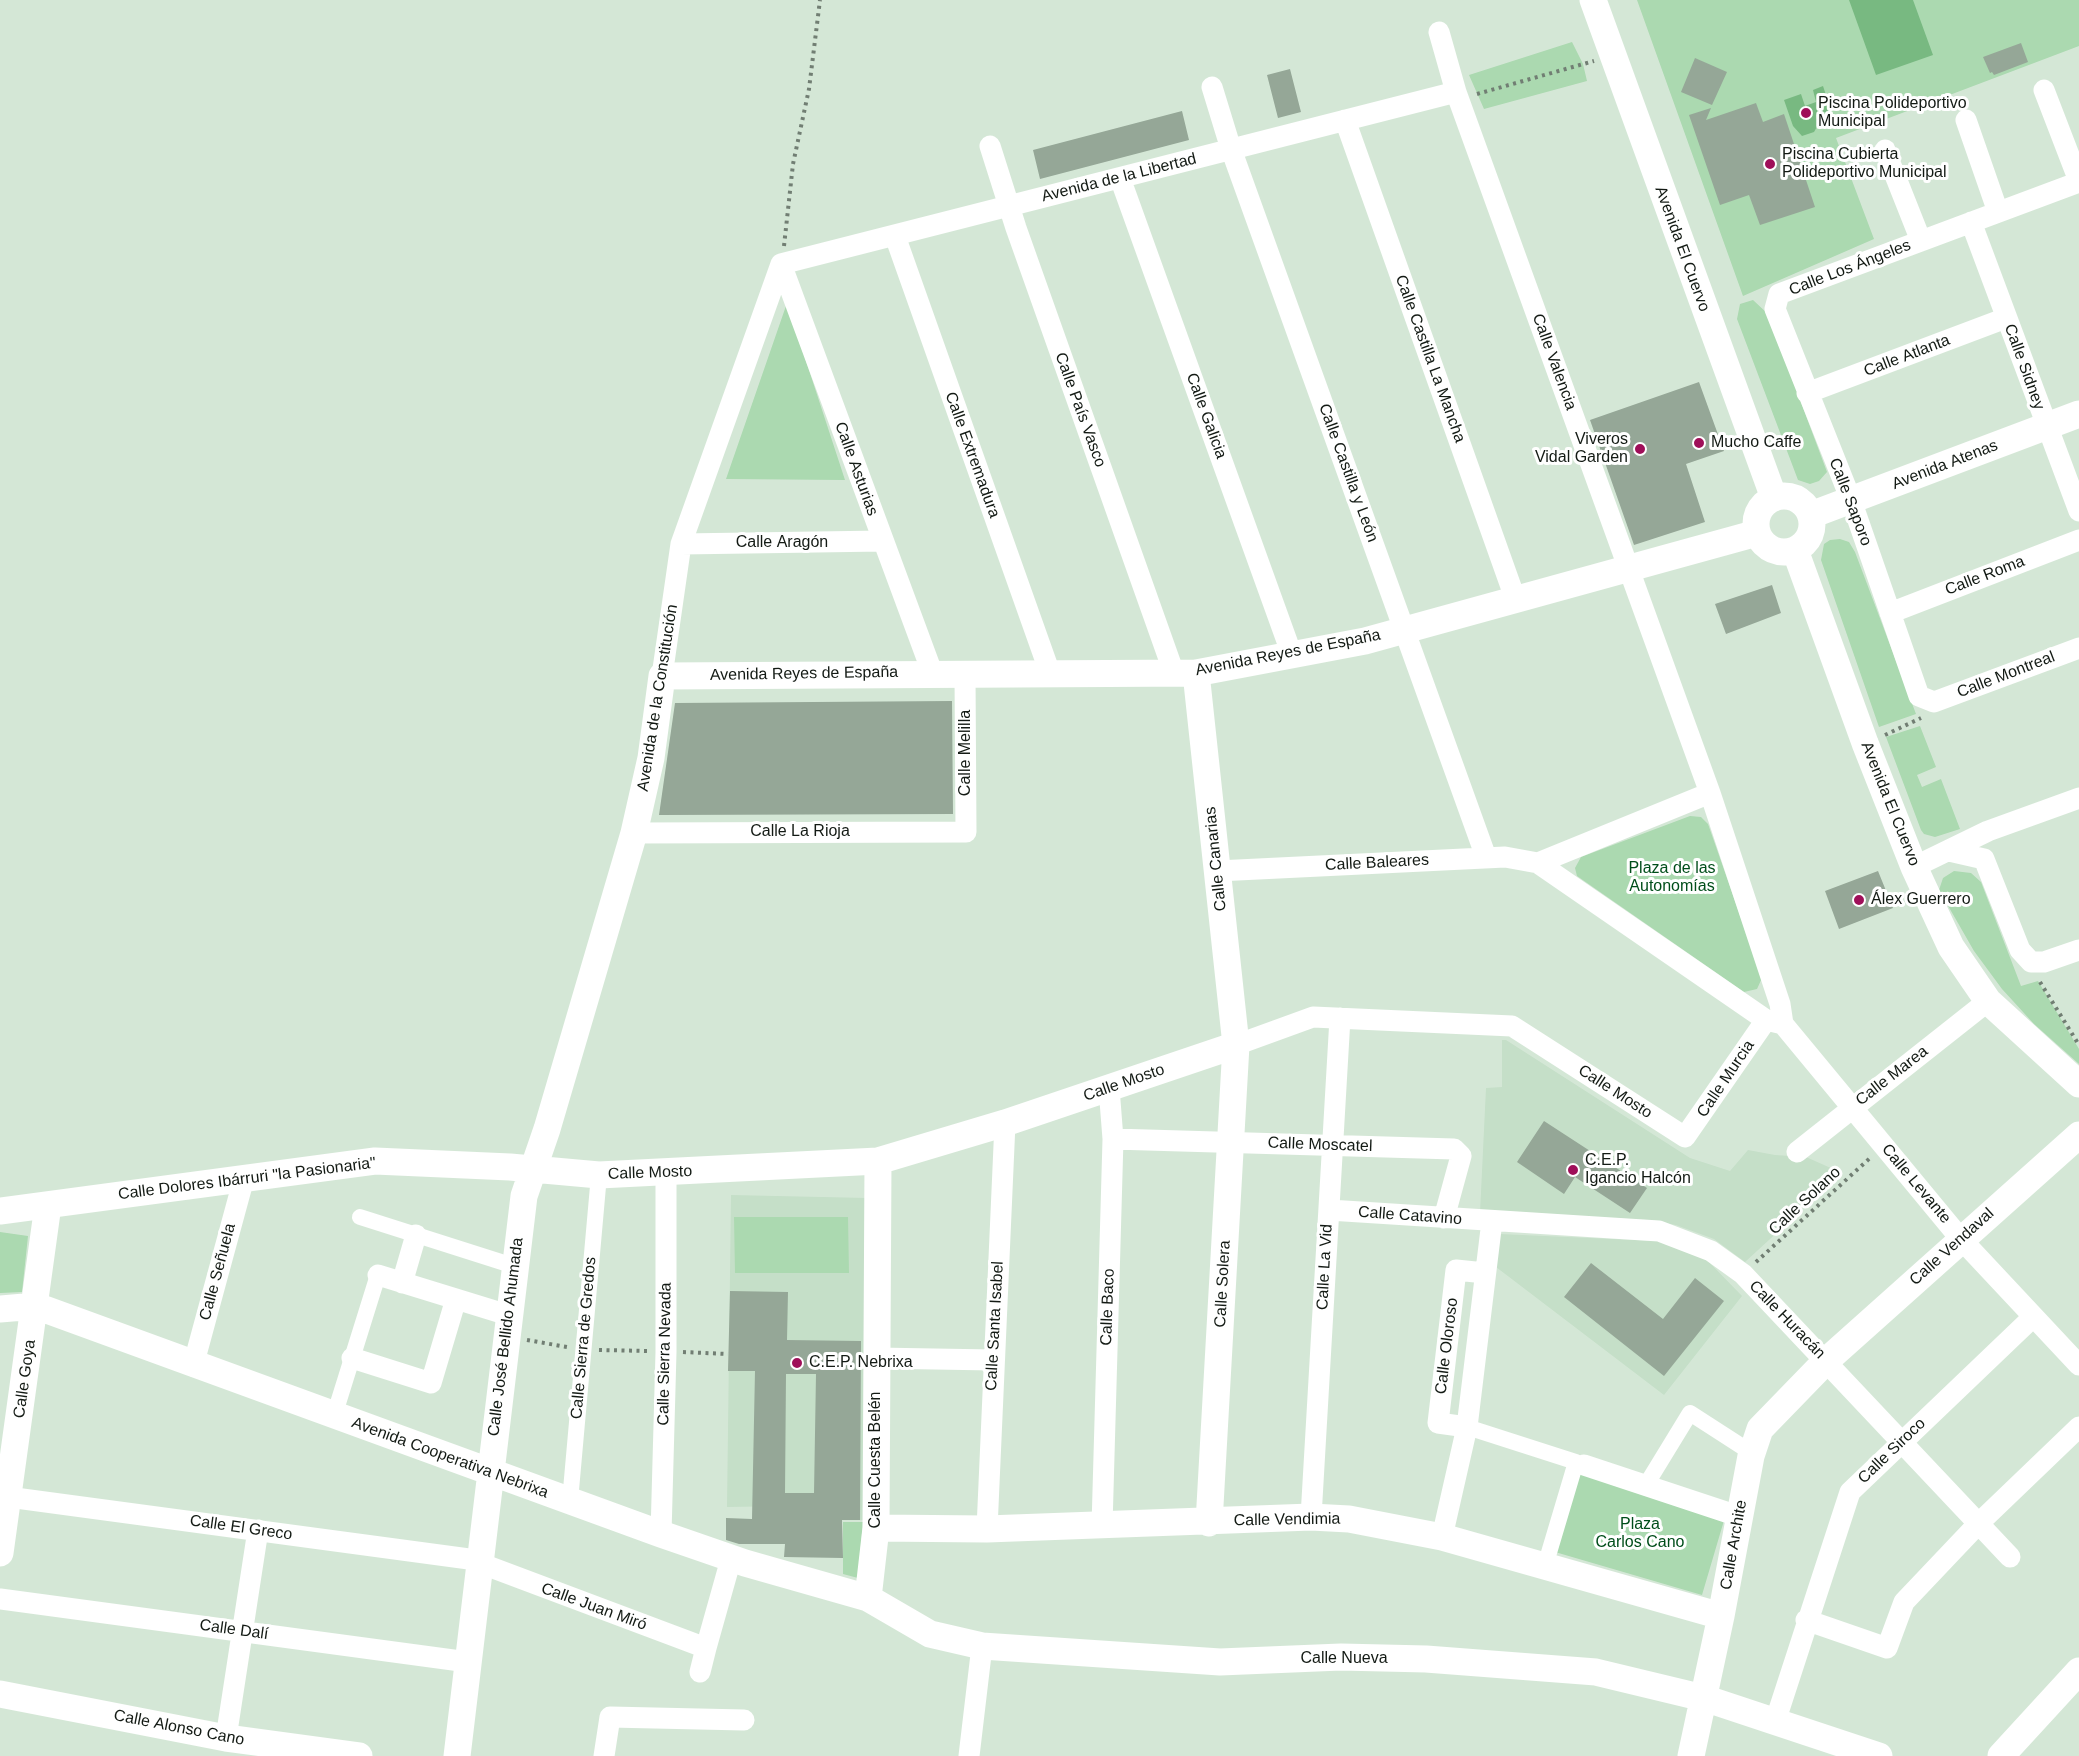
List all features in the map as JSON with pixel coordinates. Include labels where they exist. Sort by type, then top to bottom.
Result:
[{"type":"street","name":"Avenida El Cuervo","points":[[1593,0],[1774,498]]},
{"type":"street","name":"Calle Valencia","points":[[1439,32],[1457,96],[1710,793]]},
{"type":"street","name":"Calle Castilla y León","points":[[1212,87],[1231,149],[1486,857]]},
{"type":"street","name":"Calle Los Ángeles","points":[[1779,294],[2079,181],[2044,90]]},
{"type":"street","name":"Avenida de la Libertad","points":[[782,264],[1345,120],[1457,96]]},
{"type":"street","name":"Calle Castilla La Mancha","points":[[1345,120],[1515,598]]},
{"type":"street","points":[[1966,120],[1998,212]]},
{"type":"street","name":"Calle País Vasco","points":[[990,146],[1008,206],[1185,673]]},
{"type":"street","name":"Calle Los Ángeles","points":[[1885,150],[1921,241]]},
{"type":"street","name":"Calle Galicia","points":[[1120,178],[1292,655]]},
{"type":"street","name":"Calle Sidney","points":[[1971,222],[2079,511]]},
{"type":"street","name":"Calle Extremadura","points":[[895,236],[1050,673]]},
{"type":"street","name":"Calle Asturias","points":[[782,264],[932,672]]},
{"type":"street","name":"Avenida de la Constitución","points":[[531,1169],[548,1130],[634,833],[651,758],[681,544],[782,264]]},
{"type":"street","name":"Calle Saporo","points":[[1779,294],[1775,309],[1851,500],[1919,696],[1934,702]]},
{"type":"street","name":"Calle Atlanta","points":[[1807,393],[2006,318]]},
{"type":"street","name":"Avenida Atenas","points":[[1810,515],[2079,414]]},
{"type":"street","points":[[1783,496],[1800,501],[1810,515],[1811,531],[1808,539],[1795,550],[1777,551],[1762,541],[1758,533],[1756,525],[1761,508],[1774,498],[1783,496]]},
{"type":"street","name":"Avenida Reyes de España","points":[[662,676],[932,672],[965,674],[1185,673],[1365,641],[1758,533]]},
{"type":"street","name":"Calle Roma","points":[[1890,613],[2079,540]]},
{"type":"street","name":"Calle Aragón","points":[[681,544],[883,541]]},
{"type":"street","name":"Avenida El Cuervo","points":[[1795,550],[1821,628],[1865,743],[1914,867],[1952,948],[1988,1001],[2079,1084]]},
{"type":"street","name":"Calle Montreal","points":[[1934,702],[2079,648]]},
{"type":"street","name":"Calle Canarias","points":[[1185,673],[1217,871],[1236,1045]]},
{"type":"street","name":"Calle Melilla","points":[[965,674],[966,832]]},
{"type":"street","points":[[1710,793],[1780,1004],[1774,1022],[1538,863],[1710,793]]},
{"type":"street","points":[[1914,867],[1988,831],[2079,798]]},
{"type":"street","points":[[1988,831],[1984,859],[2020,950],[2031,962],[2044,962],[2079,950]]},
{"type":"street","name":"Calle La Rioja","points":[[634,833],[966,832]]},
{"type":"street","points":[[1949,851],[1984,859]]},
{"type":"street","name":"Calle Baleares","points":[[1217,871],[1486,857],[1505,857],[1538,863]]},
{"type":"street","name":"Calle Marea","points":[[1797,1152],[1988,1001]]},
{"type":"street","name":"Calle Mosto","points":[[531,1169],[599,1175],[878,1161],[1005,1123],[1313,1017],[1512,1026],[1686,1137]]},
{"type":"street","name":"Calle La Vid","points":[[1311,1517],[1340,1018]]},
{"type":"street","name":"Calle Levante","points":[[1774,1022],[1852,1107],[1960,1238],[2032,1318],[2079,1365]]},
{"type":"street","name":"Calle Murcia","points":[[1686,1137],[1774,1022]]},
{"type":"street","name":"Calle Solera","points":[[1209,1523],[1236,1045]]},
{"type":"street","name":"Calle Baco","points":[[1102,1526],[1113,1138],[1109,1088]]},
{"type":"street","name":"Calle Santa Isabel","points":[[987,1529],[1005,1123]]},
{"type":"street","name":"Calle Vendaval","points":[[1826,1361],[1960,1238],[2079,1135]]},
{"type":"street","name":"Calle Moscatel","points":[[1113,1138],[1454,1149],[1461,1156],[1444,1218]]},
{"type":"street","name":"Calle Dolores Ibárruri \"la Pasionaria\"","points":[[0,1211],[375,1161],[531,1169]]},
{"type":"street","name":"Calle Cuesta Belén","points":[[868,1598],[876,1528],[878,1161]]},
{"type":"street","name":"Calle José Bellido Ahumada","points":[[457,1756],[481,1566],[514,1266],[524,1196],[531,1169]]},
{"type":"street","name":"Calle Sierra Nevada","points":[[661,1534],[666,1352],[666,1173]]},
{"type":"street","name":"Calle Sierra de Gredos","points":[[570,1501],[599,1175]]},
{"type":"street","name":"Calle Señuela","points":[[193,1366],[244,1178]]},
{"type":"street","name":"Calle Goya","points":[[0,1553],[4,1496],[36,1306],[48,1205]]},
{"type":"street","name":"Calle Catavino","points":[[1329,1210],[1492,1221]]},
{"type":"street","points":[[360,1217],[514,1266]]},
{"type":"street","name":"Calle Huracán","points":[[1492,1221],[1659,1231],[1711,1251],[1743,1274],[2010,1557]]},
{"type":"street","name":"Calle Oloroso","points":[[1442,1538],[1467,1426],[1492,1221]]},
{"type":"street","points":[[402,1283],[416,1235]]},
{"type":"street","name":"Calle Oloroso","points":[[1467,1426],[1438,1423],[1450,1317],[1456,1270],[1485,1273]]},
{"type":"street","points":[[334,1416],[378,1275],[508,1315]]},
{"type":"street","points":[[352,1358],[431,1383],[456,1299]]},
{"type":"street","points":[[0,1309],[36,1306]]},
{"type":"street","name":"Avenida Cooperativa Nebrixa","points":[[36,1306],[193,1366],[731,1559],[868,1598]]},
{"type":"street","name":"Calle Siroco","points":[[1774,1722],[1850,1492],[2032,1318]]},
{"type":"street","points":[[876,1358],[993,1360]]},
{"type":"street","name":"Calle Archite","points":[[1691,1756],[1721,1616],[1738,1516],[1752,1453],[1760,1429],[1826,1361]]},
{"type":"street","points":[[1646,1485],[1690,1413],[1752,1453]]},
{"type":"street","points":[[1467,1426],[1738,1516]]},
{"type":"street","points":[[1806,1620],[1887,1648],[1904,1602],[1978,1524],[2079,1427]]},
{"type":"street","points":[[1545,1566],[1580,1463]]},
{"type":"street","name":"Calle El Greco","points":[[4,1496],[469,1560],[481,1566]]},
{"type":"street","name":"Calle Vendimia","points":[[876,1528],[987,1529],[1209,1523],[1311,1517],[1349,1519],[1442,1538],[1721,1616]]},
{"type":"street","points":[[226,1738],[258,1530]]},
{"type":"street","points":[[700,1672],[731,1559]]},
{"type":"street","name":"Calle Juan Miró","points":[[481,1566],[706,1648]]},
{"type":"street","points":[[868,1598],[930,1634],[982,1646],[969,1756]]},
{"type":"street","name":"Calle Dalí","points":[[0,1599],[468,1662]]},
{"type":"street","name":"Calle Nueva","points":[[982,1646],[1220,1662],[1341,1657],[1426,1659],[1596,1672],[1704,1698],[1879,1756]]},
{"type":"street","points":[[2001,1756],[2079,1671]]},
{"type":"street","name":"Calle Alonso Cano","points":[[0,1694],[310,1753],[359,1756]]},
{"type":"street","points":[[604,1756],[610,1717],[744,1720]]},
{"type":"path","points":[[782,264],[793,164],[809,89],[820,0]]},
{"type":"path","points":[[1457,96],[1612,55]]},
{"type":"path","points":[[1865,743],[1919,720],[1934,702]]},
{"type":"path","points":[[2031,962],[2079,1045]]},
{"type":"path","name":"Calle Solano","points":[[1743,1274],[1884,1145]]},
{"type":"path","points":[[666,1352],[728,1354]]},
{"type":"shaded area","points":[[1849,0],[1913,0],[1933,55],[1876,75]]},
{"type":"shaded area","name":"Piscina Polideportivo Municipal","points":[[1823,86],[1831,110],[1816,115],[1818,125],[1814,132],[1802,136],[1793,126],[1784,100],[1801,94],[1805,106],[1816,102],[1813,90]]},
{"type":"shaded area","points":[[1502,1040],[1506,1040],[1690,1158],[1730,1171],[1748,1150],[1806,1157],[1842,1173],[1745,1262],[1714,1239],[1676,1225],[1648,1220],[1480,1213],[1486,1088],[1502,1087]]},
{"type":"shaded area","name":"C.E.P. Nebrixa","points":[[731,1195],[868,1198],[863,1520],[784,1518],[784,1506],[727,1507]]},
{"type":"shaded area","points":[[1499,1234],[1658,1241],[1706,1259],[1742,1296],[1664,1395],[1496,1267]]},
{"type":"green space","points":[[1637,0],[2079,0],[2079,46],[1836,138],[1874,239],[1743,296]]},
{"type":"green space","points":[[1572,42],[1583,64],[1587,81],[1484,109],[1469,75]]},
{"type":"green space","points":[[1753,300],[1768,314],[1827,472],[1819,481],[1810,484],[1798,480],[1737,319],[1740,304]]},
{"type":"green space","points":[[787,303],[845,480],[726,479]]},
{"type":"green space","points":[[1840,539],[1849,542],[1855,552],[1916,714],[1879,727],[1821,560],[1824,544],[1830,540]]},
{"type":"green space","points":[[1920,726],[1936,767],[1917,775],[1922,787],[1941,779],[1960,829],[1935,837],[1924,834],[1921,830],[1886,737]]},
{"type":"green space","name":"Plaza de las Autonomías","points":[[1690,816],[1701,817],[1708,824],[1762,978],[1757,989],[1744,992],[1577,876],[1575,868],[1581,857]]},
{"type":"green space","points":[[1954,871],[1971,873],[1981,882],[2021,986],[2038,981],[2079,1049],[2079,1064],[2034,1024],[2002,989],[1974,951],[1939,890],[1943,878]]},
{"type":"green space","points":[[734,1217],[848,1217],[849,1273],[735,1273]]},
{"type":"green space","points":[[0,1232],[28,1236],[22,1292],[0,1293]]},
{"type":"green space","name":"Plaza Carlos Cano","points":[[1579,1474],[1725,1517],[1702,1595],[1555,1552]]},
{"type":"green space","points":[[843,1522],[863,1522],[858,1578],[843,1574]]},
{"type":"building","points":[[2021,43],[2028,62],[1994,75],[1990,73],[1983,57]]},
{"type":"building","points":[[1695,58],[1727,72],[1712,105],[1681,92]]},
{"type":"building","points":[[1290,69],[1301,112],[1278,118],[1267,75]]},
{"type":"building","name":"Piscina Cubierta Polideportivo Municipal","points":[[1756,103],[1763,122],[1784,114],[1815,207],[1760,225],[1749,195],[1720,205],[1689,115],[1711,108],[1706,120]]},
{"type":"building","points":[[1182,111],[1189,140],[1040,179],[1033,150]]},
{"type":"building","name":"Viveros Vidal Garden","points":[[1699,382],[1724,451],[1686,464],[1705,522],[1634,545],[1590,420]]},
{"type":"building","points":[[1772,585],[1781,613],[1726,634],[1715,604]]},
{"type":"building","points":[[952,701],[953,814],[659,815],[675,703]]},
{"type":"building","name":"Álex Guerrero","points":[[1878,871],[1893,908],[1839,929],[1825,891]]},
{"type":"building","name":"C.E.P. Igancio Halcón","points":[[1544,1121],[1647,1188],[1630,1213],[1575,1177],[1564,1194],[1517,1162]]},
{"type":"building","points":[[1591,1263],[1663,1319],[1695,1278],[1724,1301],[1664,1376],[1564,1297]]},
{"type":"building","points":[[730,1291],[788,1292],[787,1340],[861,1341],[860,1520],[842,1520],[843,1558],[784,1557],[785,1544],[739,1544],[726,1540],[726,1518],[752,1519],[755,1371],[728,1371]],"holes":[[[786,1374],[816,1374],[814,1493],[785,1493]]]},
{"type":"place","name":"Piscina Polideportivo Municipal","points":[[1806,113]]},
{"type":"place","name":"Piscina Cubierta Polideportivo Municipal","points":[[1770,164]]},
{"type":"place","name":"Mucho Caffe","points":[[1699,443]]},
{"type":"place","name":"Viveros Vidal Garden","points":[[1640,449]]},
{"type":"place","name":"Álex Guerrero","points":[[1859,900]]},
{"type":"place","name":"C.E.P. Igancio Halcón","points":[[1573,1170]]},
{"type":"place","name":"C.E.P. Nebrixa","points":[[797,1363]]}]
